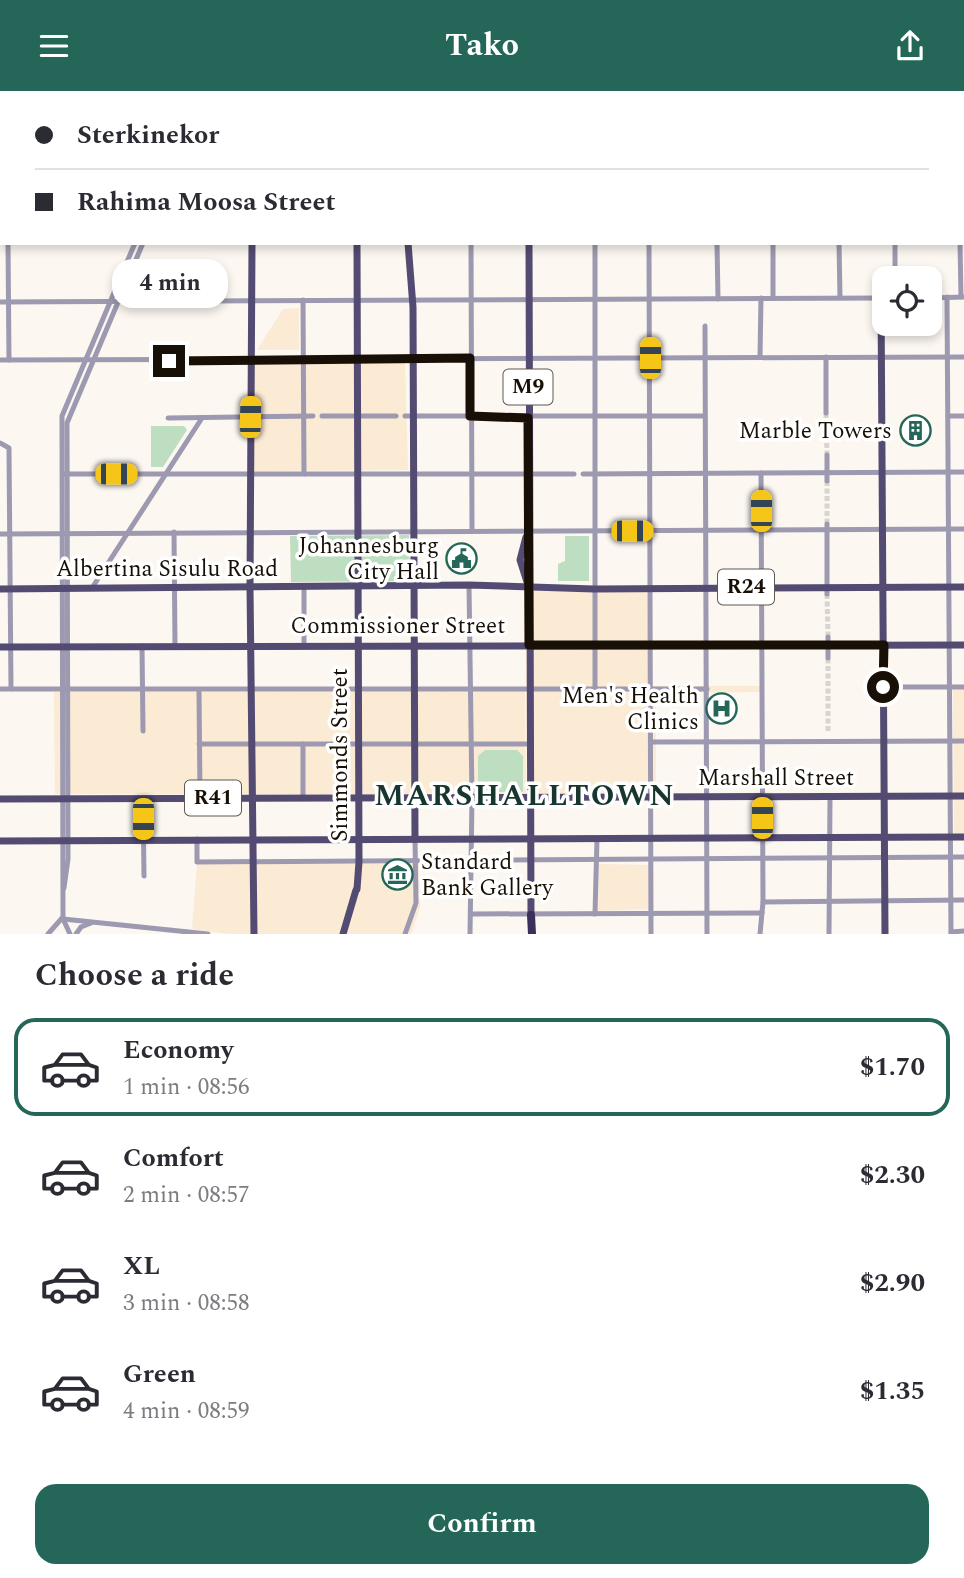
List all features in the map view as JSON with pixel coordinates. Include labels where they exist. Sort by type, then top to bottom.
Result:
[{"type":"highway","points":[[531,915],[531,933]]},
{"type":"main road","points":[[252,245],[250,646],[254,934]]},
{"type":"main road","name":"Simmonds Street","points":[[343,934],[357,890],[359,862],[357,245]]},
{"type":"main road","points":[[408,245],[413,359],[409,416],[415,531],[415,839]]},
{"type":"main road","name":"M9","points":[[529,245],[531,915]]},
{"type":"main road","points":[[881,336],[885,934]]},
{"type":"main road","name":"Albertina Sisulu Road","points":[[0,589],[469,585],[594,589],[762,587],[827,590],[964,587]]},
{"type":"main road","name":"Commissioner Street","points":[[0,647],[761,645],[828,641],[884,645],[964,645]]},
{"type":"main road","name":"Marshall Street","points":[[0,799],[964,796]]},
{"type":"main road","points":[[359,839],[964,837]]},
{"type":"main road","name":"R41","points":[[0,841],[359,839]]},
{"type":"street","points":[[8,245],[9,360]]},
{"type":"street","points":[[115,301],[134,245]]},
{"type":"street","points":[[70,934],[63,920],[66,841],[65,532],[61,429],[115,301],[142,245]]},
{"type":"street","points":[[471,245],[469,300],[472,531]]},
{"type":"street","points":[[595,245],[595,689]]},
{"type":"street","points":[[649,245],[651,934]]},
{"type":"street","points":[[717,245],[718,299]]},
{"type":"street","points":[[773,245],[774,298]]},
{"type":"street","points":[[839,245],[840,298]]},
{"type":"street","points":[[895,245],[895,266]]},
{"type":"street","points":[[942,297],[963,297],[962,245]]},
{"type":"street","points":[[947,297],[951,933],[964,931]]},
{"type":"street","points":[[760,357],[761,298]]},
{"type":"street","points":[[0,302],[872,298]]},
{"type":"street","points":[[303,300],[304,474]]},
{"type":"street","points":[[705,326],[707,934]]},
{"type":"street","points":[[826,357],[826,413]]},
{"type":"street","points":[[0,360],[964,357]]},
{"type":"street","points":[[168,418],[313,416]]},
{"type":"street","points":[[323,416],[396,416]]},
{"type":"street","points":[[409,416],[705,416]]},
{"type":"street","points":[[948,416],[964,416]]},
{"type":"street","points":[[92,588],[202,418]]},
{"type":"street","points":[[0,443],[9,448],[11,689]]},
{"type":"street","points":[[827,455],[827,481]]},
{"type":"street","points":[[583,474],[964,472]]},
{"type":"street","points":[[760,934],[763,902],[761,473]]},
{"type":"street","points":[[64,474],[574,474]]},
{"type":"street","points":[[0,534],[174,531],[594,532],[827,527],[964,529]]},
{"type":"street","points":[[827,527],[827,590]]},
{"type":"street","points":[[174,531],[175,645]]},
{"type":"street","points":[[469,585],[472,689],[470,934]]},
{"type":"street","points":[[304,587],[304,646]]},
{"type":"street","points":[[828,641],[828,658]]},
{"type":"street","points":[[142,646],[143,730]]},
{"type":"street","points":[[883,687],[964,687]]},
{"type":"street","points":[[0,689],[707,689]]},
{"type":"street","points":[[199,690],[200,798]]},
{"type":"street","points":[[828,731],[828,741]]},
{"type":"street","points":[[651,742],[964,741]]},
{"type":"street","points":[[200,744],[529,744]]},
{"type":"street","points":[[303,744],[303,797]]},
{"type":"street","points":[[829,934],[830,797]]},
{"type":"street","points":[[143,799],[144,876]]},
{"type":"street","points":[[197,839],[197,862],[706,861],[964,857]]},
{"type":"street","points":[[405,934],[416,903],[415,839]]},
{"type":"street","points":[[595,914],[597,839]]},
{"type":"street","points":[[763,902],[964,900]]},
{"type":"street","points":[[472,914],[762,913]]},
{"type":"street","points":[[48,934],[63,920],[208,934]]},
{"type":"street","points":[[76,934],[81,927],[94,922]]},
{"type":"shaded area","points":[[299,308],[299,350],[257,350],[283,309]]},
{"type":"shaded area","points":[[253,362],[405,363],[408,470],[253,471]]},
{"type":"shaded area","points":[[647,587],[649,686],[763,686],[763,692],[656,693],[656,794],[527,795],[525,588]]},
{"type":"shaded area","points":[[953,689],[964,689],[964,836],[954,836]]},
{"type":"shaded area","points":[[525,691],[526,795],[55,794],[54,692]]},
{"type":"shaded area","points":[[197,864],[419,864],[420,908],[411,934],[228,934],[192,929]]},
{"type":"shaded area","points":[[599,864],[649,865],[649,909],[598,911]]},
{"type":"green space","points":[[151,426],[184,426],[187,430],[163,467],[151,467]]},
{"type":"green space","points":[[409,535],[410,581],[291,582],[290,536]]},
{"type":"green space","points":[[565,536],[589,536],[589,581],[558,581],[558,564],[565,561]]},
{"type":"green space","points":[[485,750],[517,750],[523,756],[523,792],[478,792],[478,756]]},
{"type":"tunnel","points":[[826,413],[827,455]]},
{"type":"tunnel","points":[[827,481],[827,524]]},
{"type":"tunnel","points":[[827,594],[828,637]]},
{"type":"tunnel","points":[[828,658],[828,731]]},
{"type":"place","name":"Marble Towers","points":[[915,431]]},
{"type":"place","name":"Johannesburg City Hall","points":[[462,559]]},
{"type":"place","name":"Men's Health Clinics","points":[[722,709]]},
{"type":"place","name":"Standard Bank Gallery","points":[[398,875]]},
{"type":"district","name":"MARSHALLTOWN","points":[[525,796]]},
{"type":"route","points":[[169,361],[470,358],[470,416],[528,418],[529,645],[884,645],[883,687]]}]
